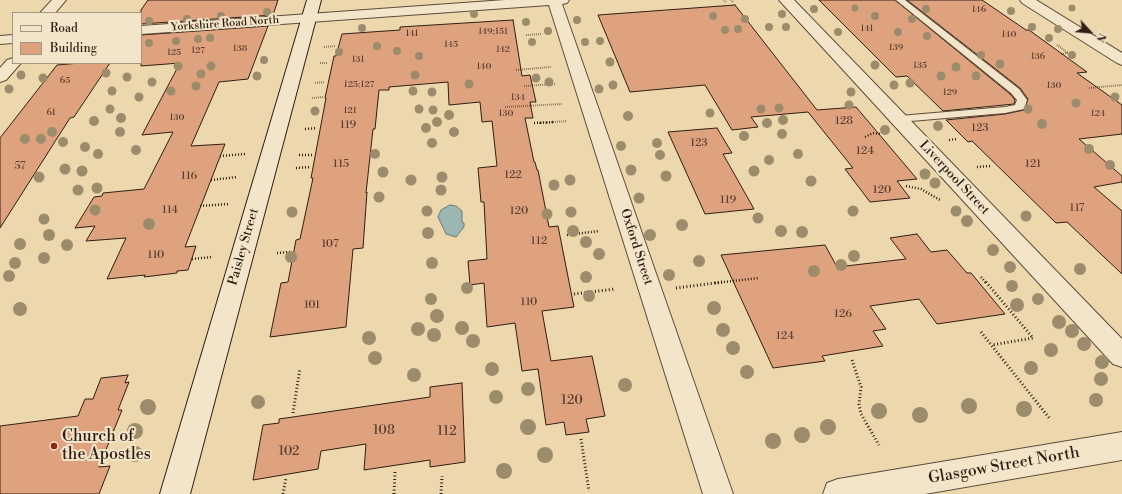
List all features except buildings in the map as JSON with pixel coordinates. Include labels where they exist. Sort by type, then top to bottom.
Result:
[{"type":"street","points":[[48,12],[59,0]]},
{"type":"street","name":"Yorkshire Road North","points":[[142,30],[312,9],[558,0]]},
{"type":"street","name":"Oxford Street","points":[[558,0],[650,291],[718,494]]},
{"type":"street","name":"Liverpool Street","points":[[786,0],[1122,356]]},
{"type":"street","points":[[1027,0],[1122,60]]},
{"type":"street","name":"Paisley Street","points":[[175,494],[312,9]]},
{"type":"street","points":[[0,40],[12,39]]},
{"type":"street","points":[[0,77],[12,64]]},
{"type":"street","name":"Glasgow Street North","points":[[838,494],[1122,446]]},
{"type":"lane","points":[[899,119],[1020,107],[1022,100],[1015,92],[900,0]]},
{"type":"path","points":[[526,35],[542,34]]},
{"type":"path","points":[[1055,44],[1068,53],[1061,54]]},
{"type":"path","points":[[324,47],[335,46]]},
{"type":"path","points":[[320,63],[328,63]]},
{"type":"path","points":[[516,70],[551,67]]},
{"type":"path","points":[[316,83],[325,82]]},
{"type":"path","points":[[524,86],[556,84]]},
{"type":"path","points":[[1089,88],[1122,85]]},
{"type":"path","points":[[312,98],[323,97]]},
{"type":"path","points":[[505,108],[562,104]]},
{"type":"path","points":[[534,124],[567,121]]},
{"type":"path","points":[[305,129],[317,128]]},
{"type":"path","points":[[220,156],[245,154]]},
{"type":"path","points":[[299,155],[314,155]]},
{"type":"path","points":[[976,167],[991,166]]},
{"type":"path","points":[[296,168],[311,167]]},
{"type":"path","points":[[211,180],[237,178]]},
{"type":"path","points":[[906,186],[921,189],[940,201]]},
{"type":"path","points":[[200,206],[229,204]]},
{"type":"path","points":[[567,235],[599,231]]},
{"type":"path","points":[[277,253],[290,252]]},
{"type":"path","points":[[192,259],[212,257]]},
{"type":"path","points":[[981,277],[1033,338],[992,344]]},
{"type":"path","points":[[650,291],[759,278]]},
{"type":"path","points":[[574,294],[615,289]]},
{"type":"path","points":[[981,332],[992,344],[1050,420]]},
{"type":"path","points":[[852,360],[861,387],[858,404],[861,414],[879,445]]},
{"type":"path","points":[[293,413],[300,368]]},
{"type":"path","points":[[581,439],[589,491]]},
{"type":"path","points":[[394,494],[395,471]]},
{"type":"path","points":[[441,494],[442,476]]},
{"type":"path","points":[[283,494],[286,478]]},
{"type":"water","points":[[450,205],[456,206],[462,211],[462,222],[464,223],[464,227],[456,237],[446,234],[438,217],[441,210]]},
{"type":"place","name":"Church of the Apostles","points":[[54,446]]}]
